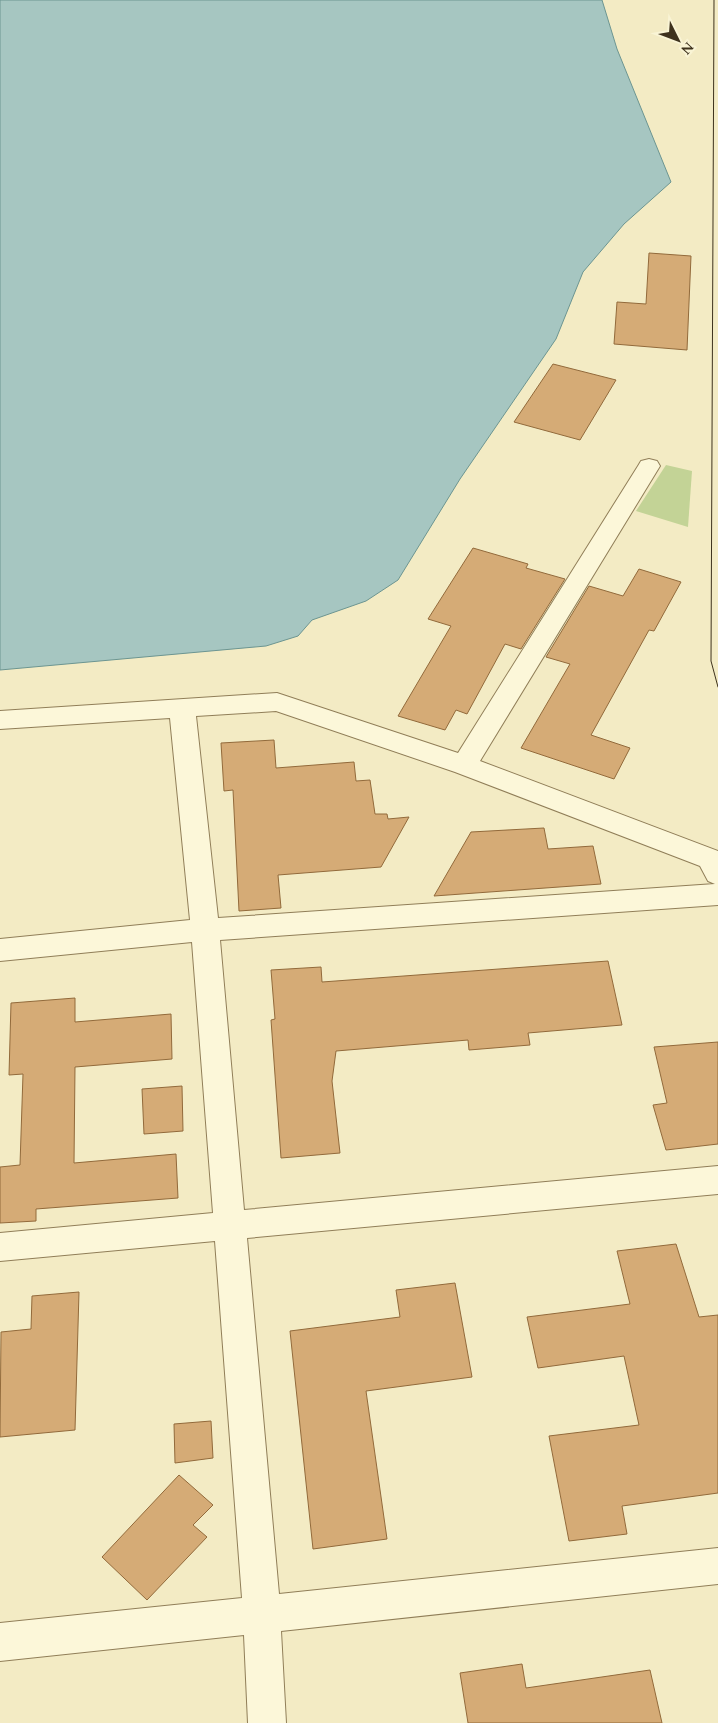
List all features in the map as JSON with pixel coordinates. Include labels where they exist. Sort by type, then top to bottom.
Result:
[{"type":"street","points":[[464,765],[649,466]]},
{"type":"street","points":[[0,720],[277,702],[464,765],[711,859],[718,874]]},
{"type":"street","points":[[182,709],[205,930],[262,1615],[268,1723]]},
{"type":"street","points":[[0,950],[205,930],[718,894]]},
{"type":"street","points":[[0,1247],[228,1224],[718,1180]]},
{"type":"street","points":[[0,1642],[718,1566]]},
{"type":"green space","points":[[666,465],[692,471],[688,527],[636,511]]},
{"type":"water","points":[[0,0],[602,0],[617,49],[671,182],[624,224],[583,272],[556,339],[460,479],[398,580],[366,601],[312,620],[298,636],[266,646],[0,670]]},
{"type":"building","points":[[649,253],[691,256],[687,350],[614,344],[617,302],[646,304]]},
{"type":"building","points":[[553,364],[616,380],[580,440],[514,422]]},
{"type":"building","points":[[473,548],[528,564],[526,568],[565,579],[521,649],[505,644],[467,714],[456,710],[445,730],[398,716],[451,626],[428,619]]},
{"type":"building","points":[[639,569],[681,582],[654,631],[649,630],[591,735],[630,748],[614,779],[521,748],[570,664],[546,657],[589,586],[623,596]]},
{"type":"building","points":[[274,740],[276,768],[354,762],[356,781],[370,780],[375,814],[387,814],[388,819],[409,817],[381,867],[278,875],[281,908],[239,911],[233,790],[224,791],[221,743]]},
{"type":"building","points":[[544,828],[548,849],[593,846],[601,884],[434,896],[471,832]]},
{"type":"building","points":[[608,961],[622,1025],[528,1033],[530,1045],[469,1050],[468,1040],[336,1051],[332,1081],[340,1153],[281,1158],[271,1020],[275,1019],[271,970],[321,967],[322,982]]},
{"type":"building","points":[[75,998],[75,1022],[171,1014],[172,1059],[75,1067],[74,1163],[176,1154],[178,1198],[36,1209],[36,1221],[0,1223],[0,1167],[20,1165],[23,1074],[9,1075],[11,1003]]},
{"type":"building","points":[[718,1042],[718,1144],[666,1150],[653,1105],[667,1103],[654,1047]]},
{"type":"building","points":[[182,1086],[183,1131],[144,1134],[142,1089]]},
{"type":"building","points":[[676,1244],[699,1317],[718,1315],[718,1493],[622,1506],[627,1534],[569,1541],[549,1436],[639,1425],[624,1356],[538,1368],[527,1317],[630,1304],[617,1251]]},
{"type":"building","points":[[455,1283],[472,1377],[366,1391],[387,1539],[313,1549],[290,1331],[400,1317],[396,1290]]},
{"type":"building","points":[[79,1292],[75,1430],[0,1437],[1,1332],[31,1329],[32,1296]]},
{"type":"building","points":[[211,1421],[213,1458],[175,1463],[174,1424]]},
{"type":"building","points":[[179,1475],[213,1505],[193,1525],[207,1537],[147,1600],[102,1557]]},
{"type":"building","points":[[522,1664],[526,1688],[650,1670],[662,1723],[468,1723],[460,1673]]},
{"type":"tram line","points":[[714,0],[711,661],[718,687]]}]
